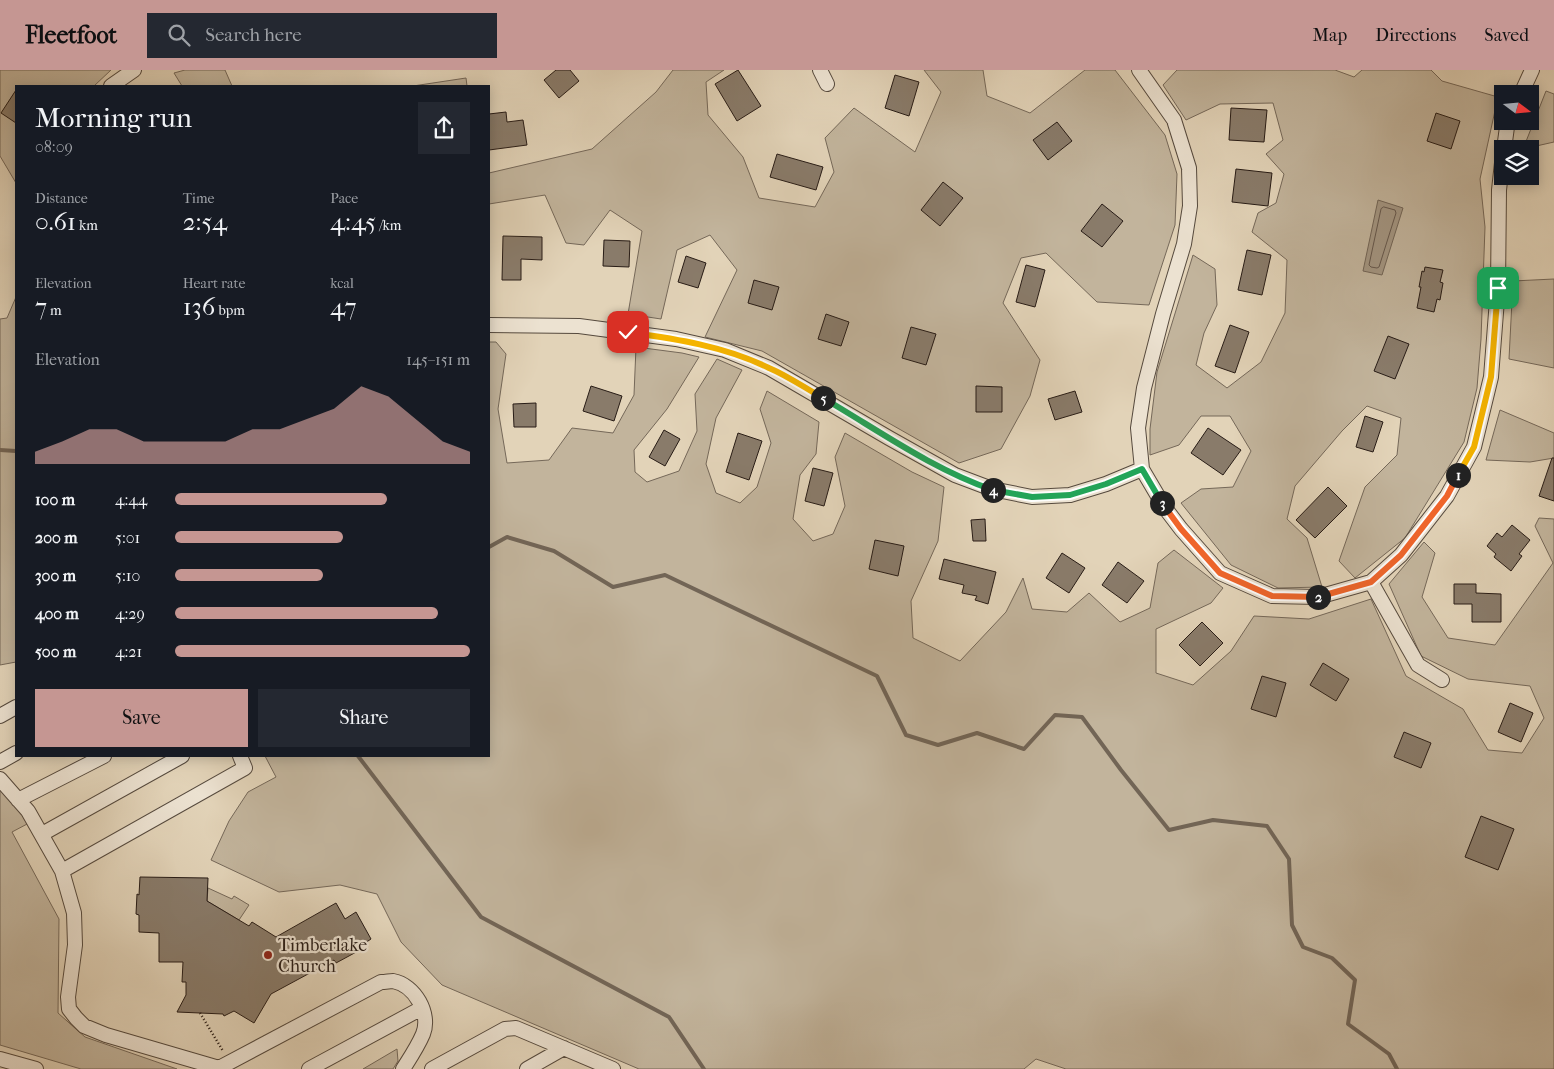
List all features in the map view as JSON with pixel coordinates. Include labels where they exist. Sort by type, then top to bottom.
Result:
[{"type":"street","points":[[112,85],[134,70]]},
{"type":"street","points":[[820,70],[828,84]]},
{"type":"street","points":[[1139,70],[1174,120],[1189,168],[1190,206],[1184,244],[1144,388],[1138,428],[1142,469],[1165,508],[1220,573],[1272,596],[1318,597],[1371,582],[1401,555],[1447,496],[1474,447],[1491,377],[1498,288],[1500,185]]},
{"type":"street","points":[[1525,85],[1532,70]]},
{"type":"street","points":[[490,325],[579,326],[676,339],[725,350],[770,368],[955,475],[992,490],[1032,497],[1070,495],[1106,484],[1142,469]]},
{"type":"street","points":[[1371,582],[1418,665],[1442,680]]},
{"type":"street","points":[[0,716],[15,708]]},
{"type":"street","points":[[0,762],[15,754]]},
{"type":"street","points":[[18,800],[102,757]]},
{"type":"street","points":[[42,834],[180,757]]},
{"type":"street","points":[[62,870],[245,768],[240,757]]},
{"type":"street","points":[[0,779],[34,820],[62,870],[74,913],[75,945],[68,997],[69,1009],[84,1026],[106,1035],[225,1066],[382,982],[393,981],[405,986],[417,997],[425,1021],[424,1033],[403,1069]]},
{"type":"street","points":[[309,1069],[422,1008]]},
{"type":"street","points":[[432,1069],[506,1029],[516,1028],[613,1069]]},
{"type":"street","points":[[527,1069],[564,1048]]},
{"type":"street","points":[[0,1058],[36,1069]]},
{"type":"path","points":[[200,1013],[224,1052],[225,1066]]},
{"type":"shaded area","points":[[0,70],[111,70],[95,85],[15,85],[15,181],[0,156]]},
{"type":"shaded area","points":[[185,70],[225,70],[232,85],[181,85],[174,73]]},
{"type":"shaded area","points":[[673,70],[724,70],[706,82],[708,115],[743,157],[759,198],[815,207],[834,172],[825,138],[854,108],[915,152],[941,92],[924,70],[983,70],[987,96],[1030,113],[1085,70],[1115,70],[1165,135],[1177,174],[1175,225],[1149,305],[1097,302],[1046,253],[1021,258],[1003,303],[1040,360],[1030,396],[1001,449],[959,463],[762,351],[705,337],[737,270],[710,235],[677,250],[661,319],[628,314],[642,231],[610,210],[584,245],[566,243],[545,195],[490,204],[490,173],[592,149],[656,92]]},
{"type":"shaded area","points":[[1177,70],[1335,70],[1354,77],[1362,70],[1431,70],[1442,81],[1494,96],[1494,115],[1480,179],[1485,227],[1481,339],[1477,388],[1464,442],[1405,538],[1355,578],[1339,561],[1365,487],[1397,455],[1401,418],[1367,406],[1342,431],[1295,486],[1287,519],[1307,538],[1322,587],[1278,588],[1231,565],[1181,503],[1201,489],[1233,487],[1251,451],[1230,416],[1201,416],[1179,445],[1150,455],[1150,429],[1157,372],[1193,255],[1215,269],[1217,305],[1204,333],[1196,365],[1227,388],[1261,362],[1285,313],[1287,260],[1252,232],[1258,213],[1276,203],[1284,174],[1266,154],[1283,140],[1273,103],[1220,104],[1186,120],[1163,85]]},
{"type":"shaded area","points":[[466,78],[467,85],[420,85]]},
{"type":"shaded area","points":[[1546,91],[1554,94],[1554,142],[1539,145],[1539,140],[1527,140],[1531,130],[1539,130],[1539,109]]},
{"type":"shaded area","points":[[1554,279],[1554,368],[1509,359],[1513,281]]},
{"type":"shaded area","points":[[15,299],[15,662],[0,665],[0,319],[7,318]]},
{"type":"shaded area","points":[[490,342],[496,342],[506,354],[498,409],[507,463],[549,460],[572,428],[613,433],[634,395],[636,347],[699,357],[667,409],[634,450],[635,472],[647,482],[679,471],[697,431],[695,394],[717,359],[742,370],[716,418],[706,464],[716,493],[740,503],[757,487],[771,443],[760,409],[767,391],[819,422],[816,454],[800,475],[793,519],[813,541],[833,534],[845,506],[835,457],[845,433],[912,472],[944,487],[938,541],[911,601],[913,638],[960,661],[1006,612],[1023,578],[1032,609],[1067,612],[1089,593],[1120,622],[1150,608],[1158,563],[1174,550],[1223,588],[1211,603],[1156,629],[1156,673],[1193,685],[1231,651],[1254,616],[1309,619],[1371,599],[1406,676],[1463,709],[1488,750],[1522,753],[1544,718],[1530,686],[1468,679],[1421,656],[1389,584],[1424,542],[1435,553],[1422,597],[1448,638],[1495,645],[1553,563],[1535,526],[1539,518],[1554,519],[1554,1069],[1066,1069],[1036,1059],[1024,1069],[639,1069],[442,985],[401,942],[377,894],[340,885],[279,892],[211,860],[229,821],[248,792],[276,777],[266,757],[490,757]]},
{"type":"shaded area","points":[[1500,410],[1554,433],[1554,458],[1530,462],[1486,460]]},
{"type":"shaded area","points":[[2,789],[29,823],[12,832],[59,919],[58,1013],[85,1037],[177,1069],[81,1069],[0,1045],[0,790]]},
{"type":"shaded area","points":[[208,888],[232,899],[234,896],[249,905],[239,920],[207,901]]},
{"type":"shaded area","points":[[397,1049],[398,1061],[393,1069],[363,1069]]},
{"type":"water","points":[[1378,200],[1403,208],[1382,275],[1363,271]]},
{"type":"building","points":[[556,70],[570,70],[579,81],[559,98],[544,80]]},
{"type":"building","points":[[738,70],[761,106],[737,121],[715,84]]},
{"type":"building","points":[[895,75],[919,82],[909,116],[885,108]]},
{"type":"building","points":[[15,92],[15,122],[1,113]]},
{"type":"building","points":[[1231,108],[1267,110],[1264,142],[1229,140]]},
{"type":"building","points":[[506,112],[507,122],[523,120],[527,145],[490,150],[490,114]]},
{"type":"building","points":[[1436,113],[1460,121],[1451,149],[1427,141]]},
{"type":"building","points":[[1057,122],[1072,141],[1048,160],[1033,140]]},
{"type":"building","points":[[777,154],[823,167],[816,190],[770,177]]},
{"type":"building","points":[[1236,169],[1272,173],[1268,206],[1232,202]]},
{"type":"building","points":[[943,182],[963,198],[940,226],[921,210]]},
{"type":"building","points":[[1102,204],[1123,221],[1102,247],[1081,231]]},
{"type":"building","points":[[503,236],[542,237],[542,260],[521,259],[521,280],[502,280]]},
{"type":"building","points":[[604,240],[630,241],[629,267],[603,266]]},
{"type":"building","points":[[1247,250],[1271,255],[1262,295],[1238,290]]},
{"type":"building","points":[[686,256],[706,263],[698,288],[678,282]]},
{"type":"building","points":[[1026,265],[1045,270],[1035,307],[1016,302]]},
{"type":"building","points":[[1425,267],[1443,270],[1440,282],[1443,283],[1440,300],[1437,299],[1434,312],[1417,308],[1422,271],[1424,272]]},
{"type":"building","points":[[754,280],[779,287],[772,310],[748,303]]},
{"type":"building","points":[[826,314],[849,322],[841,346],[818,339]]},
{"type":"building","points":[[1230,325],[1249,332],[1235,373],[1215,366]]},
{"type":"building","points":[[911,327],[936,334],[926,365],[902,358]]},
{"type":"building","points":[[1388,336],[1409,344],[1395,379],[1374,371]]},
{"type":"building","points":[[591,386],[622,396],[614,421],[583,411]]},
{"type":"building","points":[[976,386],[1002,387],[1002,412],[976,412]]},
{"type":"building","points":[[1075,391],[1082,412],[1055,420],[1048,399]]},
{"type":"building","points":[[536,403],[536,427],[514,427],[513,404]]},
{"type":"building","points":[[1365,416],[1383,422],[1373,452],[1356,447]]},
{"type":"building","points":[[1208,428],[1241,450],[1223,475],[1191,453]]},
{"type":"building","points":[[664,430],[680,439],[665,466],[649,457]]},
{"type":"building","points":[[738,433],[762,441],[749,480],[726,472]]},
{"type":"building","points":[[1552,458],[1554,458],[1554,501],[1539,496]]},
{"type":"building","points":[[813,468],[833,473],[824,506],[805,501]]},
{"type":"building","points":[[1328,487],[1347,506],[1315,538],[1296,520]]},
{"type":"building","points":[[985,519],[986,541],[973,541],[971,520]]},
{"type":"building","points":[[1512,525],[1530,540],[1519,554],[1522,556],[1511,571],[1494,557],[1496,554],[1487,546],[1497,533],[1502,537]]},
{"type":"building","points":[[875,540],[904,546],[898,576],[869,569]]},
{"type":"building","points":[[1062,553],[1085,568],[1069,593],[1046,578]]},
{"type":"building","points":[[944,559],[996,572],[988,604],[975,600],[977,596],[962,593],[964,585],[939,579]]},
{"type":"building","points":[[1118,562],[1144,581],[1127,603],[1102,585]]},
{"type":"building","points":[[1454,584],[1476,584],[1476,593],[1501,594],[1501,622],[1472,622],[1472,604],[1454,604]]},
{"type":"building","points":[[1202,622],[1223,643],[1200,666],[1179,645]]},
{"type":"building","points":[[1323,663],[1349,679],[1336,701],[1310,685]]},
{"type":"building","points":[[1262,676],[1286,683],[1276,717],[1251,709]]},
{"type":"building","points":[[1510,703],[1533,713],[1521,742],[1498,732]]},
{"type":"building","points":[[1404,732],[1431,743],[1421,768],[1394,757]]},
{"type":"building","points":[[1481,816],[1514,829],[1498,870],[1465,857]]},
{"type":"building","name":"Timberlake Church","points":[[140,877],[208,878],[207,901],[249,926],[252,922],[276,937],[336,903],[345,919],[356,912],[371,939],[359,947],[360,950],[336,963],[334,960],[271,994],[254,1023],[234,1011],[224,1016],[223,1014],[177,1012],[186,995],[186,982],[182,982],[183,962],[159,962],[159,933],[139,932],[139,915],[136,914]]},
{"type":"waterway","points":[[0,450],[15,451]]},
{"type":"waterway","points":[[490,546],[507,537],[554,551],[613,587],[665,575],[877,676],[906,735],[938,745],[977,733],[1024,749],[1055,715],[1082,717],[1169,830],[1213,820],[1267,826],[1289,859],[1292,925],[1303,947],[1332,958],[1355,980],[1348,1024],[1389,1054],[1397,1069]]},
{"type":"waterway","points":[[359,757],[481,917],[669,1017],[704,1069]]},
{"type":"place","name":"Timberlake Church","points":[[268,955]]},
{"type":"route","points":[[628,332],[676,339],[725,350],[770,368],[955,475],[992,490],[1032,497],[1070,495],[1106,484],[1142,469],[1165,508],[1220,573],[1272,596],[1318,597],[1371,582],[1401,555],[1447,496],[1474,447],[1491,377],[1498,288]]}]
